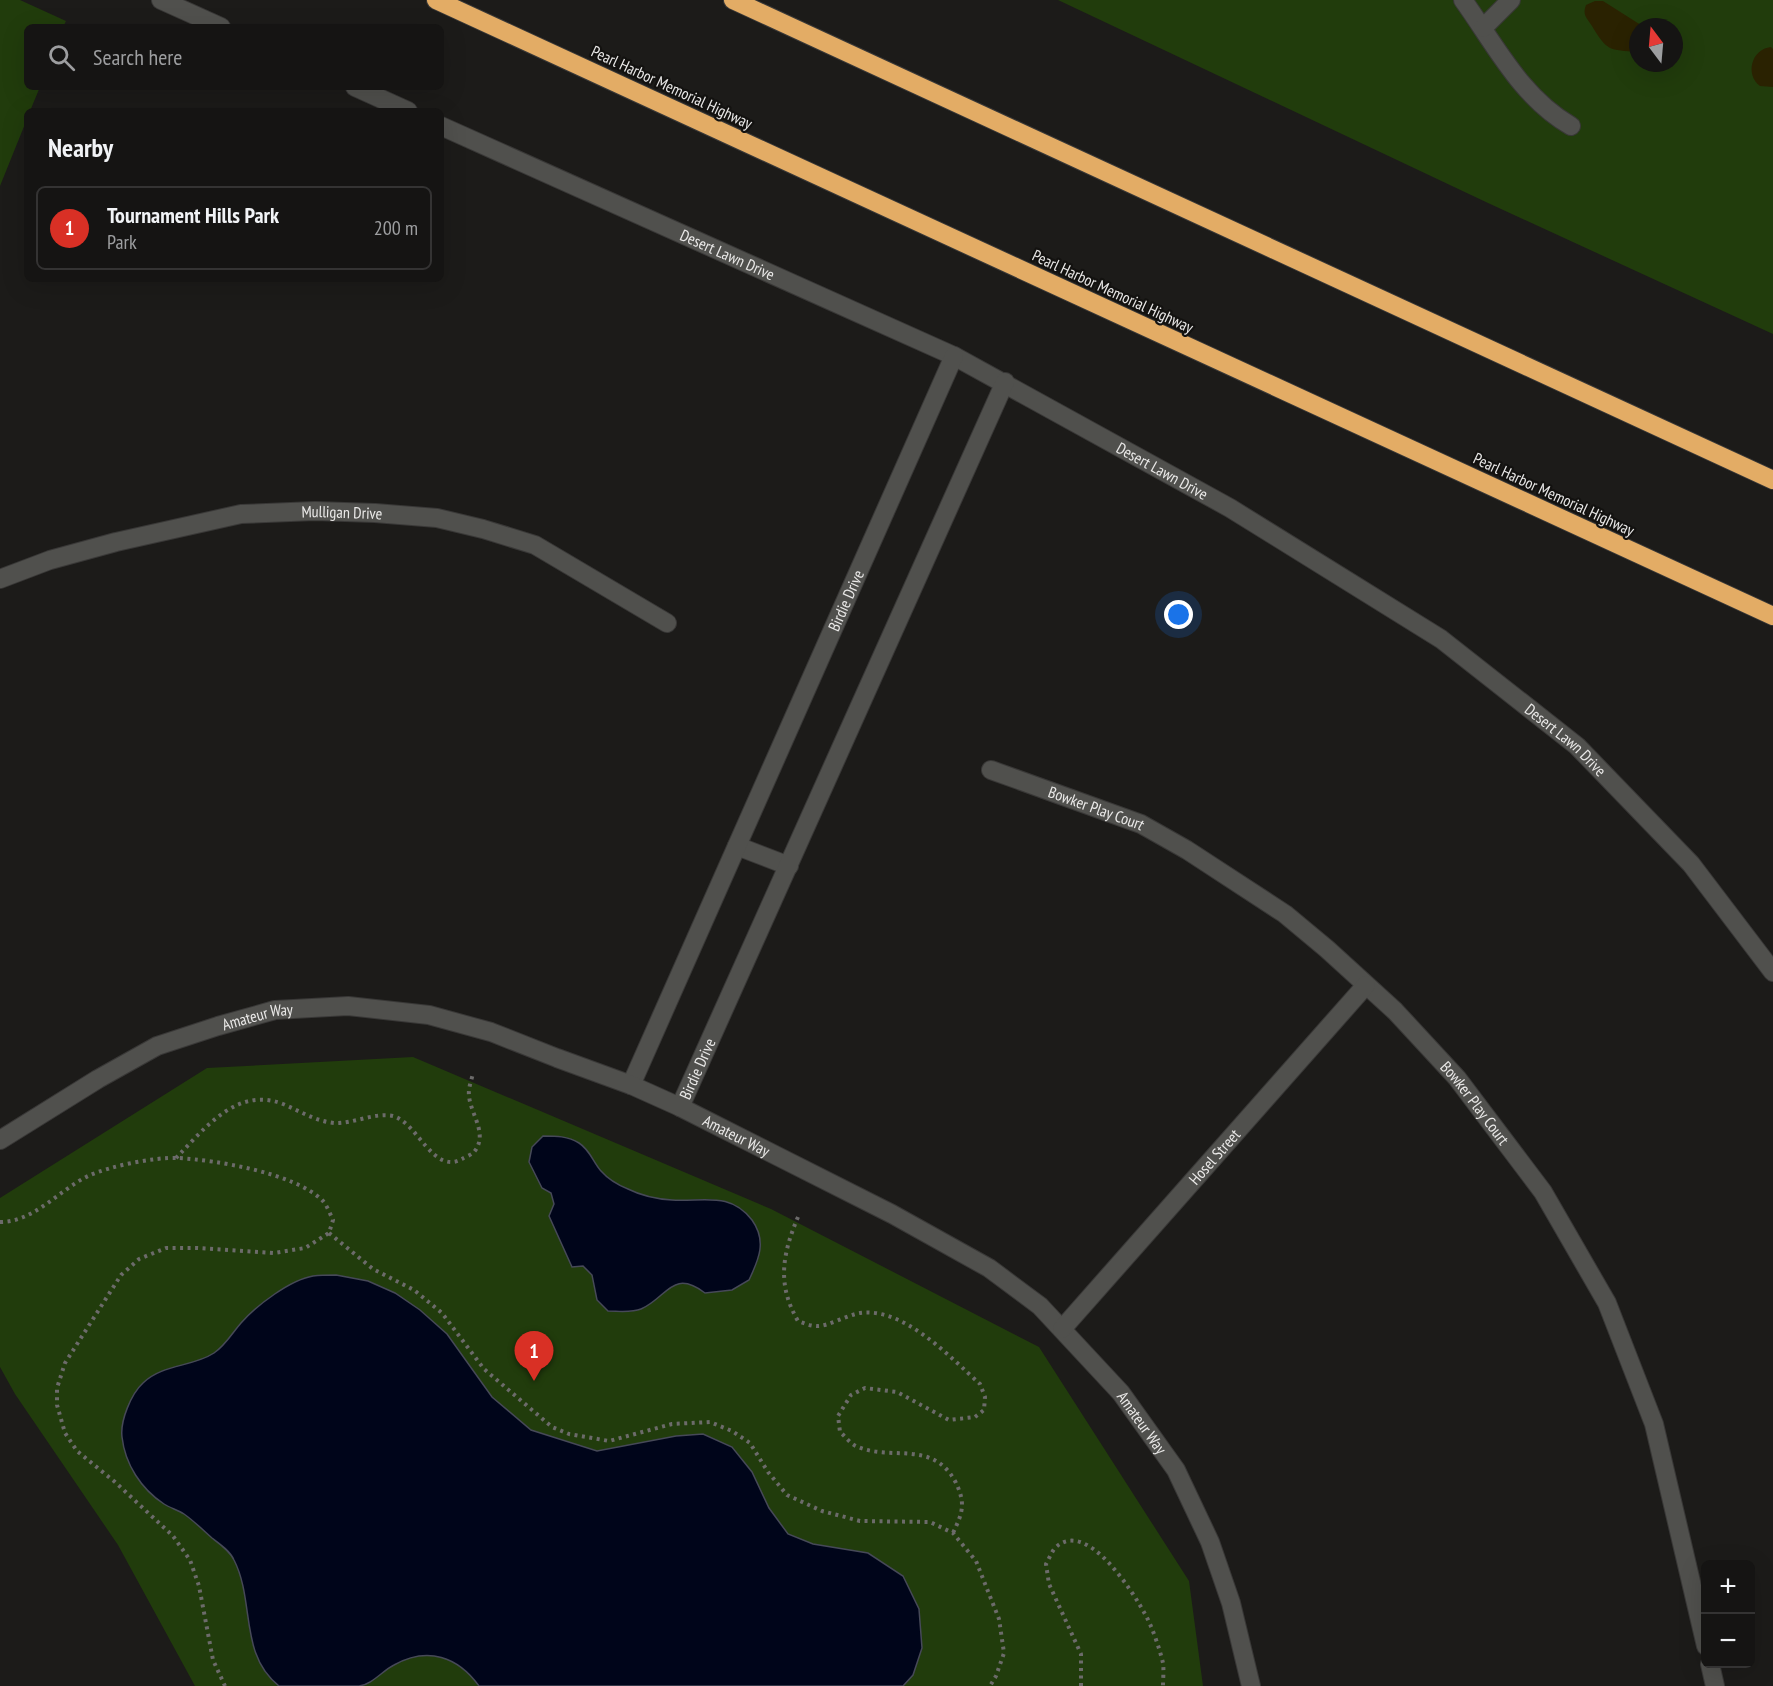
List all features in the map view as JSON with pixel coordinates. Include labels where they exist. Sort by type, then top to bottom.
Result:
[{"type":"highway","name":"Pearl Harbor Memorial Highway","points":[[436,0],[1773,616]]},
{"type":"highway","points":[[733,0],[1773,480]]},
{"type":"street","points":[[161,0],[214,24]]},
{"type":"street","points":[[1463,0],[1508,67],[1531,94],[1555,116],[1571,126]]},
{"type":"street","points":[[1483,28],[1511,0]]},
{"type":"street","points":[[362,90],[401,108]]},
{"type":"street","name":"Desert Lawn Drive","points":[[444,127],[954,356],[1005,382],[1230,508],[1441,639],[1577,746],[1691,864],[1773,972]]},
{"type":"street","name":"Birdie Drive","points":[[631,1084],[954,356]]},
{"type":"street","name":"Birdie Drive","points":[[680,1107],[1005,382]]},
{"type":"street","name":"Mulligan Drive","points":[[0,579],[50,560],[116,542],[241,514],[315,511],[375,513],[437,518],[535,545],[667,623]]},
{"type":"street","name":"Bowker Play Court","points":[[991,770],[1141,824],[1187,850],[1285,914],[1395,1011],[1457,1078],[1543,1192],[1607,1303],[1654,1424],[1701,1625]]},
{"type":"street","points":[[737,846],[789,866]]},
{"type":"street","name":"Hosel Street","points":[[1062,1329],[1366,985]]},
{"type":"street","name":"Amateur Way","points":[[0,1140],[98,1079],[157,1046],[274,1010],[348,1005],[429,1015],[491,1032],[631,1084],[892,1214],[989,1268],[1040,1306],[1121,1393],[1176,1470],[1210,1542],[1231,1604],[1251,1686]]},
{"type":"street","points":[[1711,1668],[1715,1686]]},
{"type":"path","points":[[176,1158],[230,1107],[253,1099],[283,1104],[311,1118],[335,1123],[392,1116],[403,1120],[438,1157],[446,1162],[459,1161],[474,1152],[480,1136],[469,1095],[473,1073]]},
{"type":"path","points":[[0,1222],[19,1220],[87,1177],[114,1166],[176,1158],[219,1163],[300,1184],[323,1201],[333,1220],[329,1233],[305,1248],[274,1253],[166,1248],[140,1260],[121,1275],[64,1363],[57,1388],[57,1405],[65,1433],[77,1451],[174,1536],[190,1560],[199,1586],[213,1660],[225,1686]]},
{"type":"path","points":[[798,1217],[791,1235],[784,1272],[788,1302],[798,1321],[818,1326],[861,1313],[880,1313],[905,1323],[980,1384],[986,1397],[984,1410],[975,1417],[950,1420],[897,1392],[865,1388],[851,1395],[838,1416],[840,1432],[854,1445],[873,1450],[907,1452],[931,1457],[950,1473],[963,1496],[961,1515],[953,1533]]},
{"type":"path","points":[[329,1233],[373,1269],[414,1290],[442,1313],[484,1369],[552,1427],[569,1434],[609,1441],[672,1424],[710,1422],[732,1431],[750,1443],[768,1472],[787,1495],[822,1511],[860,1521],[930,1522],[953,1533],[976,1561],[999,1619],[1004,1653],[990,1686]]},
{"type":"path","points":[[1081,1686],[1081,1654],[1049,1584],[1046,1564],[1056,1547],[1070,1541],[1088,1544],[1101,1553],[1136,1600],[1146,1616],[1163,1663],[1163,1686]]},
{"type":"green space","points":[[0,0],[20,0],[66,21],[64,24],[24,24],[24,90],[39,90],[31,108],[24,108],[24,126],[0,186]]},
{"type":"green space","points":[[1058,0],[1773,0],[1773,334],[1488,203]]},
{"type":"green space","points":[[413,1057],[771,1209],[1039,1347],[1189,1581],[1203,1686],[195,1686],[118,1545],[15,1394],[0,1367],[0,1198],[207,1068]]},
{"type":"sand","points":[[1595,1],[1603,1],[1630,18],[1629,51],[1610,48],[1601,40],[1585,14],[1586,5]]},
{"type":"sand","points":[[1771,47],[1773,49],[1773,87],[1760,86],[1753,76],[1752,63],[1759,52]]},
{"type":"water","points":[[543,1136],[557,1136],[579,1143],[607,1177],[639,1194],[666,1200],[725,1201],[744,1211],[757,1228],[760,1243],[756,1265],[749,1280],[732,1290],[705,1293],[685,1283],[677,1284],[641,1309],[608,1311],[597,1300],[592,1275],[583,1266],[572,1267],[549,1216],[554,1204],[551,1193],[542,1188],[529,1162],[532,1147]]},
{"type":"water","points":[[336,1275],[368,1281],[395,1293],[420,1310],[447,1334],[492,1397],[531,1430],[597,1451],[676,1436],[703,1434],[732,1447],[752,1472],[769,1508],[788,1534],[813,1544],[868,1553],[903,1576],[919,1609],[922,1648],[913,1675],[903,1686],[479,1686],[462,1668],[452,1662],[430,1656],[419,1656],[407,1659],[369,1683],[359,1686],[279,1686],[266,1673],[258,1659],[249,1627],[240,1576],[232,1557],[191,1520],[164,1504],[141,1483],[124,1447],[123,1423],[134,1394],[151,1377],[159,1372],[206,1358],[214,1353],[248,1316],[265,1301],[294,1282],[313,1276]]},
{"type":"place","name":"Tournament Hills Park","points":[[534,1381]]}]
